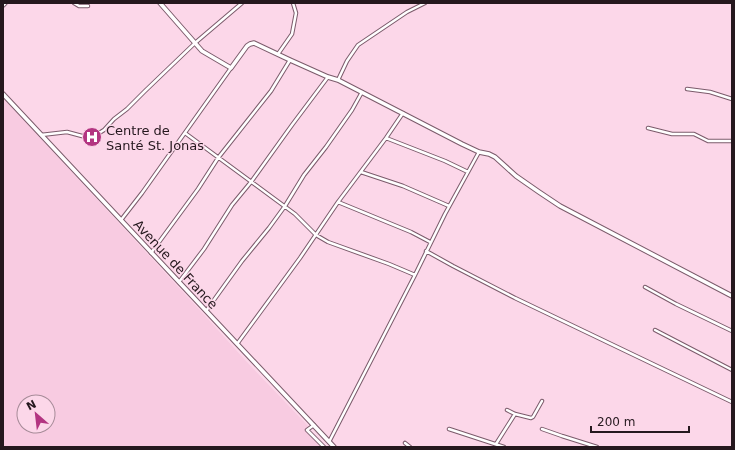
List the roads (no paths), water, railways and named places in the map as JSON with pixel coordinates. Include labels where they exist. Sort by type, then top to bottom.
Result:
[{"type":"street","points":[[74,3],[79,6],[88,6]]},
{"type":"street","points":[[160,3],[206,54],[231,68]]},
{"type":"street","points":[[41,135],[67,132],[82,136],[96,135],[104,130],[195,43],[242,3]]},
{"type":"street","points":[[278,54],[292,34],[296,13],[293,3]]},
{"type":"street","points":[[338,80],[347,61],[358,45],[407,12],[425,3]]},
{"type":"street","points":[[121,220],[247,46],[254,43],[328,77],[338,80],[444,135],[479,152],[495,157],[516,176],[563,208],[732,296]]},
{"type":"street","points":[[151,253],[198,189],[218,158],[271,90],[290,60]]},
{"type":"street","points":[[179,282],[204,249],[232,205],[251,182],[328,77]]},
{"type":"street","points":[[687,88],[710,92],[732,100]]},
{"type":"street","points":[[206,311],[242,261],[285,206],[305,173],[326,147],[352,110],[362,92]]},
{"type":"street","name":"Avenue de France","points":[[3,94],[334,447]]},
{"type":"street","points":[[237,344],[403,113]]},
{"type":"street","points":[[648,128],[674,134],[694,134],[708,141],[732,141]]},
{"type":"street","points":[[185,133],[297,215],[316,235],[328,242],[415,275]]},
{"type":"street","points":[[386,138],[445,161],[468,172]]},
{"type":"street","points":[[329,442],[415,275],[430,242],[479,152]]},
{"type":"street","points":[[361,172],[403,186],[449,206]]},
{"type":"street","points":[[338,202],[411,232],[430,242]]},
{"type":"street","points":[[426,251],[516,298],[732,402]]},
{"type":"street","points":[[645,286],[676,304],[732,332]]},
{"type":"street","points":[[655,330],[732,370]]},
{"type":"street","points":[[507,410],[515,414],[532,418],[542,401]]},
{"type":"street","points":[[496,444],[515,414]]},
{"type":"street","points":[[314,425],[308,430],[324,447]]},
{"type":"street","points":[[449,429],[504,447]]},
{"type":"street","points":[[542,429],[597,447]]},
{"type":"street","points":[[405,443],[410,447]]},
{"type":"place","name":"Centre de Santé St. Jonas","points":[[92,137]]}]
